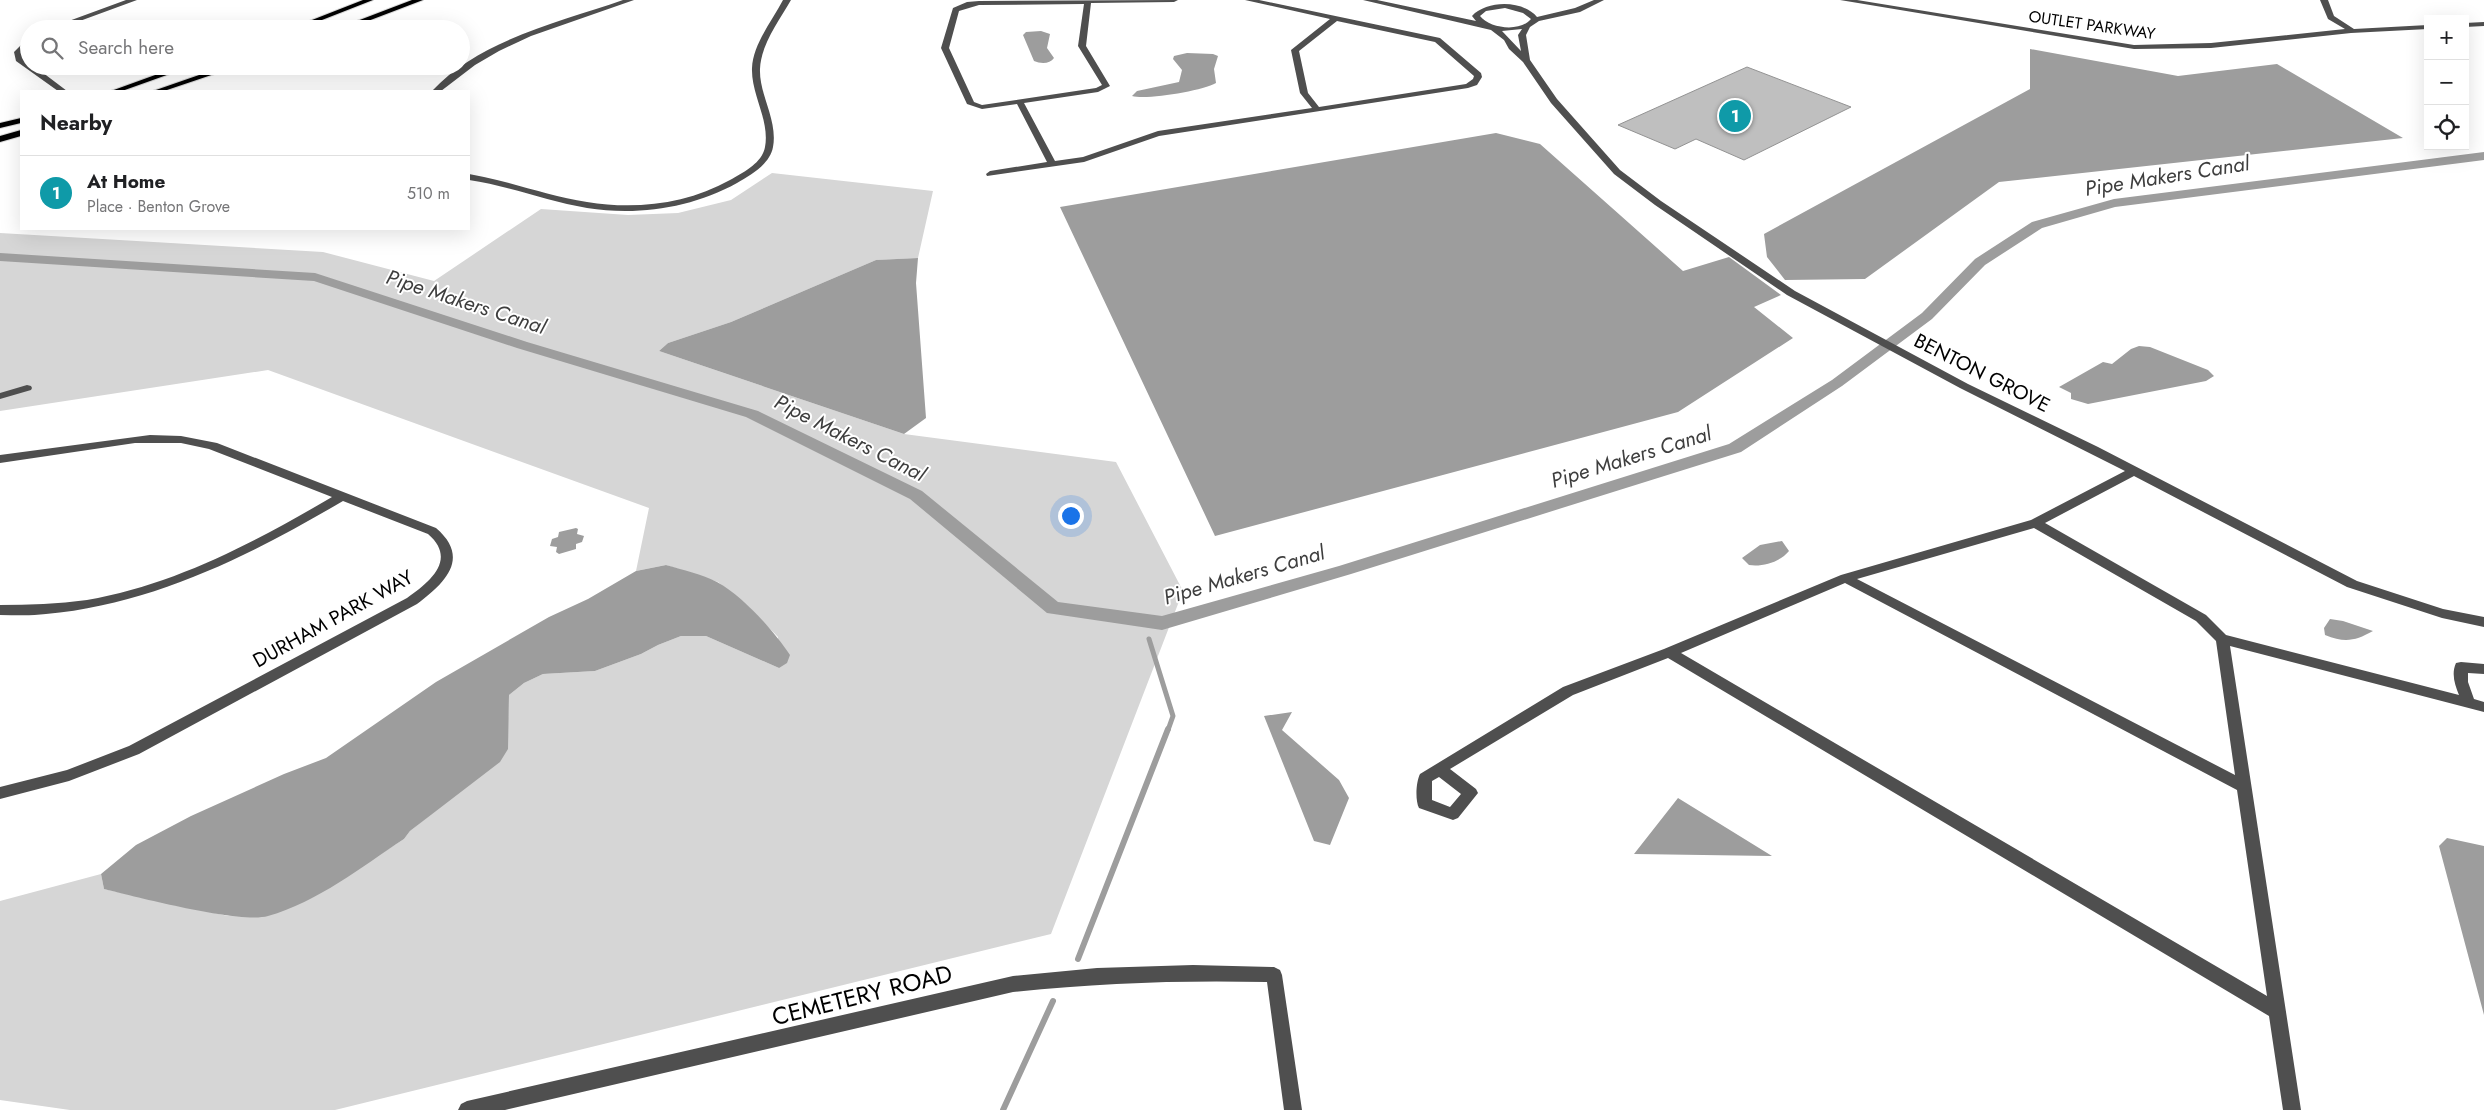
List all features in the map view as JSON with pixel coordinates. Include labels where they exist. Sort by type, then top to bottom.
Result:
[{"type":"main road","points":[[315,20],[366,0]]},
{"type":"main road","points":[[354,20],[408,0]]},
{"type":"main road","points":[[365,20],[419,0]]},
{"type":"main road","points":[[118,90],[162,75]]},
{"type":"main road","points":[[160,90],[206,75]]},
{"type":"main road","points":[[0,126],[20,120]]},
{"type":"main road","points":[[0,139],[20,133]]},
{"type":"street","points":[[76,20],[133,0]]},
{"type":"street","points":[[470,65],[495,50],[525,36],[630,0]]},
{"type":"street","points":[[470,177],[510,184],[586,205],[629,208],[684,200],[732,183],[754,169],[769,148],[767,125],[756,78],[757,59],[787,0]]},
{"type":"street","points":[[1088,1],[1082,46],[1106,86],[1098,90],[982,107],[975,106],[968,100],[945,48],[956,10],[970,4],[979,3],[1088,1],[1174,0]]},
{"type":"street","points":[[990,174],[1084,159],[1158,134],[1468,86],[1474,84],[1478,78],[1478,75],[1437,40],[1249,0]]},
{"type":"street","points":[[1367,0],[1506,29],[1530,25],[1537,19],[1577,10],[1600,0]]},
{"type":"street","name":"OUTLET PARKWAY","points":[[1844,0],[1878,3],[2134,47],[2173,49],[2353,31],[2424,27]]},
{"type":"street","points":[[2324,0],[2331,17],[2353,31]]},
{"type":"street","points":[[1421,11],[1450,13],[1505,6],[1519,9],[1545,10],[1584,6]]},
{"type":"street","points":[[1484,9],[1476,16],[1488,26]]},
{"type":"street","points":[[1519,9],[1532,15],[1535,19],[1530,25]]},
{"type":"street","points":[[1316,110],[1304,93],[1294,50],[1336,18]]},
{"type":"street","points":[[2469,25],[2484,24]]},
{"type":"street","name":"BENTON GROVE","points":[[1526,60],[1522,35],[1530,25]]},
{"type":"street","name":"BENTON GROVE","points":[[1488,26],[1508,39],[1512,47],[1526,60],[1554,101],[1618,172],[1658,203],[1791,293],[1926,366],[2352,584],[2442,613],[2484,622]]},
{"type":"street","points":[[41,75],[62,90]]},
{"type":"street","points":[[437,90],[457,75]]},
{"type":"street","points":[[1019,102],[1052,164]]},
{"type":"street","points":[[0,396],[27,388]]},
{"type":"street","name":"DURHAM PARK WAY","points":[[0,459],[137,439],[176,438],[213,446],[340,497],[432,531],[444,540],[448,552],[446,566],[431,587],[400,608],[147,744],[77,772],[0,793]]},
{"type":"street","points":[[1440,769],[1568,691],[1669,652],[1845,578],[2035,523],[2134,471]]},
{"type":"street","points":[[0,610],[26,611],[68,607],[153,586],[200,569],[274,535],[340,497]]},
{"type":"street","points":[[2035,523],[2202,618],[2222,639],[2484,706]]},
{"type":"street","points":[[1845,578],[2244,787]]},
{"type":"street","points":[[2222,639],[2292,1110]]},
{"type":"street","points":[[1669,652],[2277,1011]]},
{"type":"street","points":[[2468,702],[2461,682],[2462,667],[2484,669]]},
{"type":"street","name":"CEMETERY ROAD","points":[[467,1110],[1013,984],[1097,976],[1193,973],[1274,975],[1293,1110]]},
{"type":"shaded area","points":[[1041,31],[1050,34],[1047,48],[1054,58],[1045,63],[1034,61],[1023,35],[1026,32]]},
{"type":"shaded area","points":[[2030,49],[2178,76],[2277,64],[2403,138],[1999,182],[1865,279],[1785,280],[1767,257],[1764,234],[2030,89]]},
{"type":"shaded area","points":[[1187,53],[1213,54],[1218,56],[1214,69],[1216,83],[1174,94],[1149,97],[1132,96],[1137,91],[1179,82],[1182,70],[1173,59],[1174,56]]},
{"type":"shaded area","points":[[1496,133],[1540,144],[1683,271],[1729,257],[1781,295],[1754,307],[1793,338],[1678,412],[1215,536],[1060,207]]},
{"type":"shaded area","points":[[772,173],[933,191],[918,258],[876,260],[731,322],[668,343],[659,351],[904,434],[1116,462],[1183,591],[1051,934],[335,1110],[70,1110],[0,1100],[0,901],[101,874],[104,889],[228,916],[311,898],[404,839],[410,831],[445,803],[508,721],[509,695],[524,683],[543,674],[595,671],[641,654],[681,636],[706,636],[779,668],[778,637],[749,607],[718,582],[666,565],[636,571],[649,508],[268,370],[0,411],[0,233],[323,252],[434,281],[541,209],[628,215],[678,213],[731,200]]},
{"type":"shaded area","points":[[918,258],[916,283],[926,418],[904,434],[659,351],[668,343],[731,322],[876,260]]},
{"type":"shaded area","points":[[2139,346],[2150,347],[2208,370],[2214,376],[2206,381],[2088,404],[2071,399],[2071,393],[2059,387],[2103,362],[2112,364],[2131,349]]},
{"type":"shaded area","points":[[578,529],[577,534],[584,536],[582,542],[576,544],[576,549],[559,554],[556,552],[557,547],[550,546],[552,539],[558,537],[559,532]]},
{"type":"shaded area","points":[[1782,541],[1789,551],[1776,561],[1749,565],[1742,558],[1760,545]]},
{"type":"shaded area","points":[[666,565],[711,579],[737,596],[767,625],[783,645],[790,655],[787,663],[779,668],[706,636],[681,636],[641,654],[595,671],[543,674],[524,683],[509,695],[508,749],[500,762],[410,831],[404,839],[355,872],[322,893],[286,910],[268,916],[235,916],[213,913],[104,889],[101,874],[136,845],[191,816],[284,774],[326,758],[436,682],[549,617],[588,599],[636,571]]},
{"type":"shaded area","points":[[2330,619],[2343,621],[2373,631],[2350,640],[2332,638],[2325,635],[2324,628]]},
{"type":"shaded area","points":[[1292,712],[1282,730],[1339,780],[1349,798],[1330,845],[1314,841],[1264,716]]},
{"type":"shaded area","points":[[1678,798],[1772,856],[1634,854]]},
{"type":"shaded area","points":[[2447,838],[2484,846],[2484,1015],[2439,846]]},
{"type":"building","points":[[1747,67],[1851,107],[1744,160],[1696,139],[1675,149],[1618,125]]},
{"type":"waterway","name":"Pipe Makers Canal","points":[[0,257],[315,277],[522,345],[752,414],[916,495],[1053,608],[1162,623],[1345,570],[1735,448],[1837,383],[1927,316],[1980,262],[2037,225],[2114,203],[2484,156]]},
{"type":"waterway","points":[[1149,639],[1173,716],[1168,730]]},
{"type":"waterway","points":[[1078,959],[1168,729]]},
{"type":"waterway","points":[[1003,1110],[1053,1001]]},
{"type":"place","name":"At Home","points":[[1735,116]]}]
